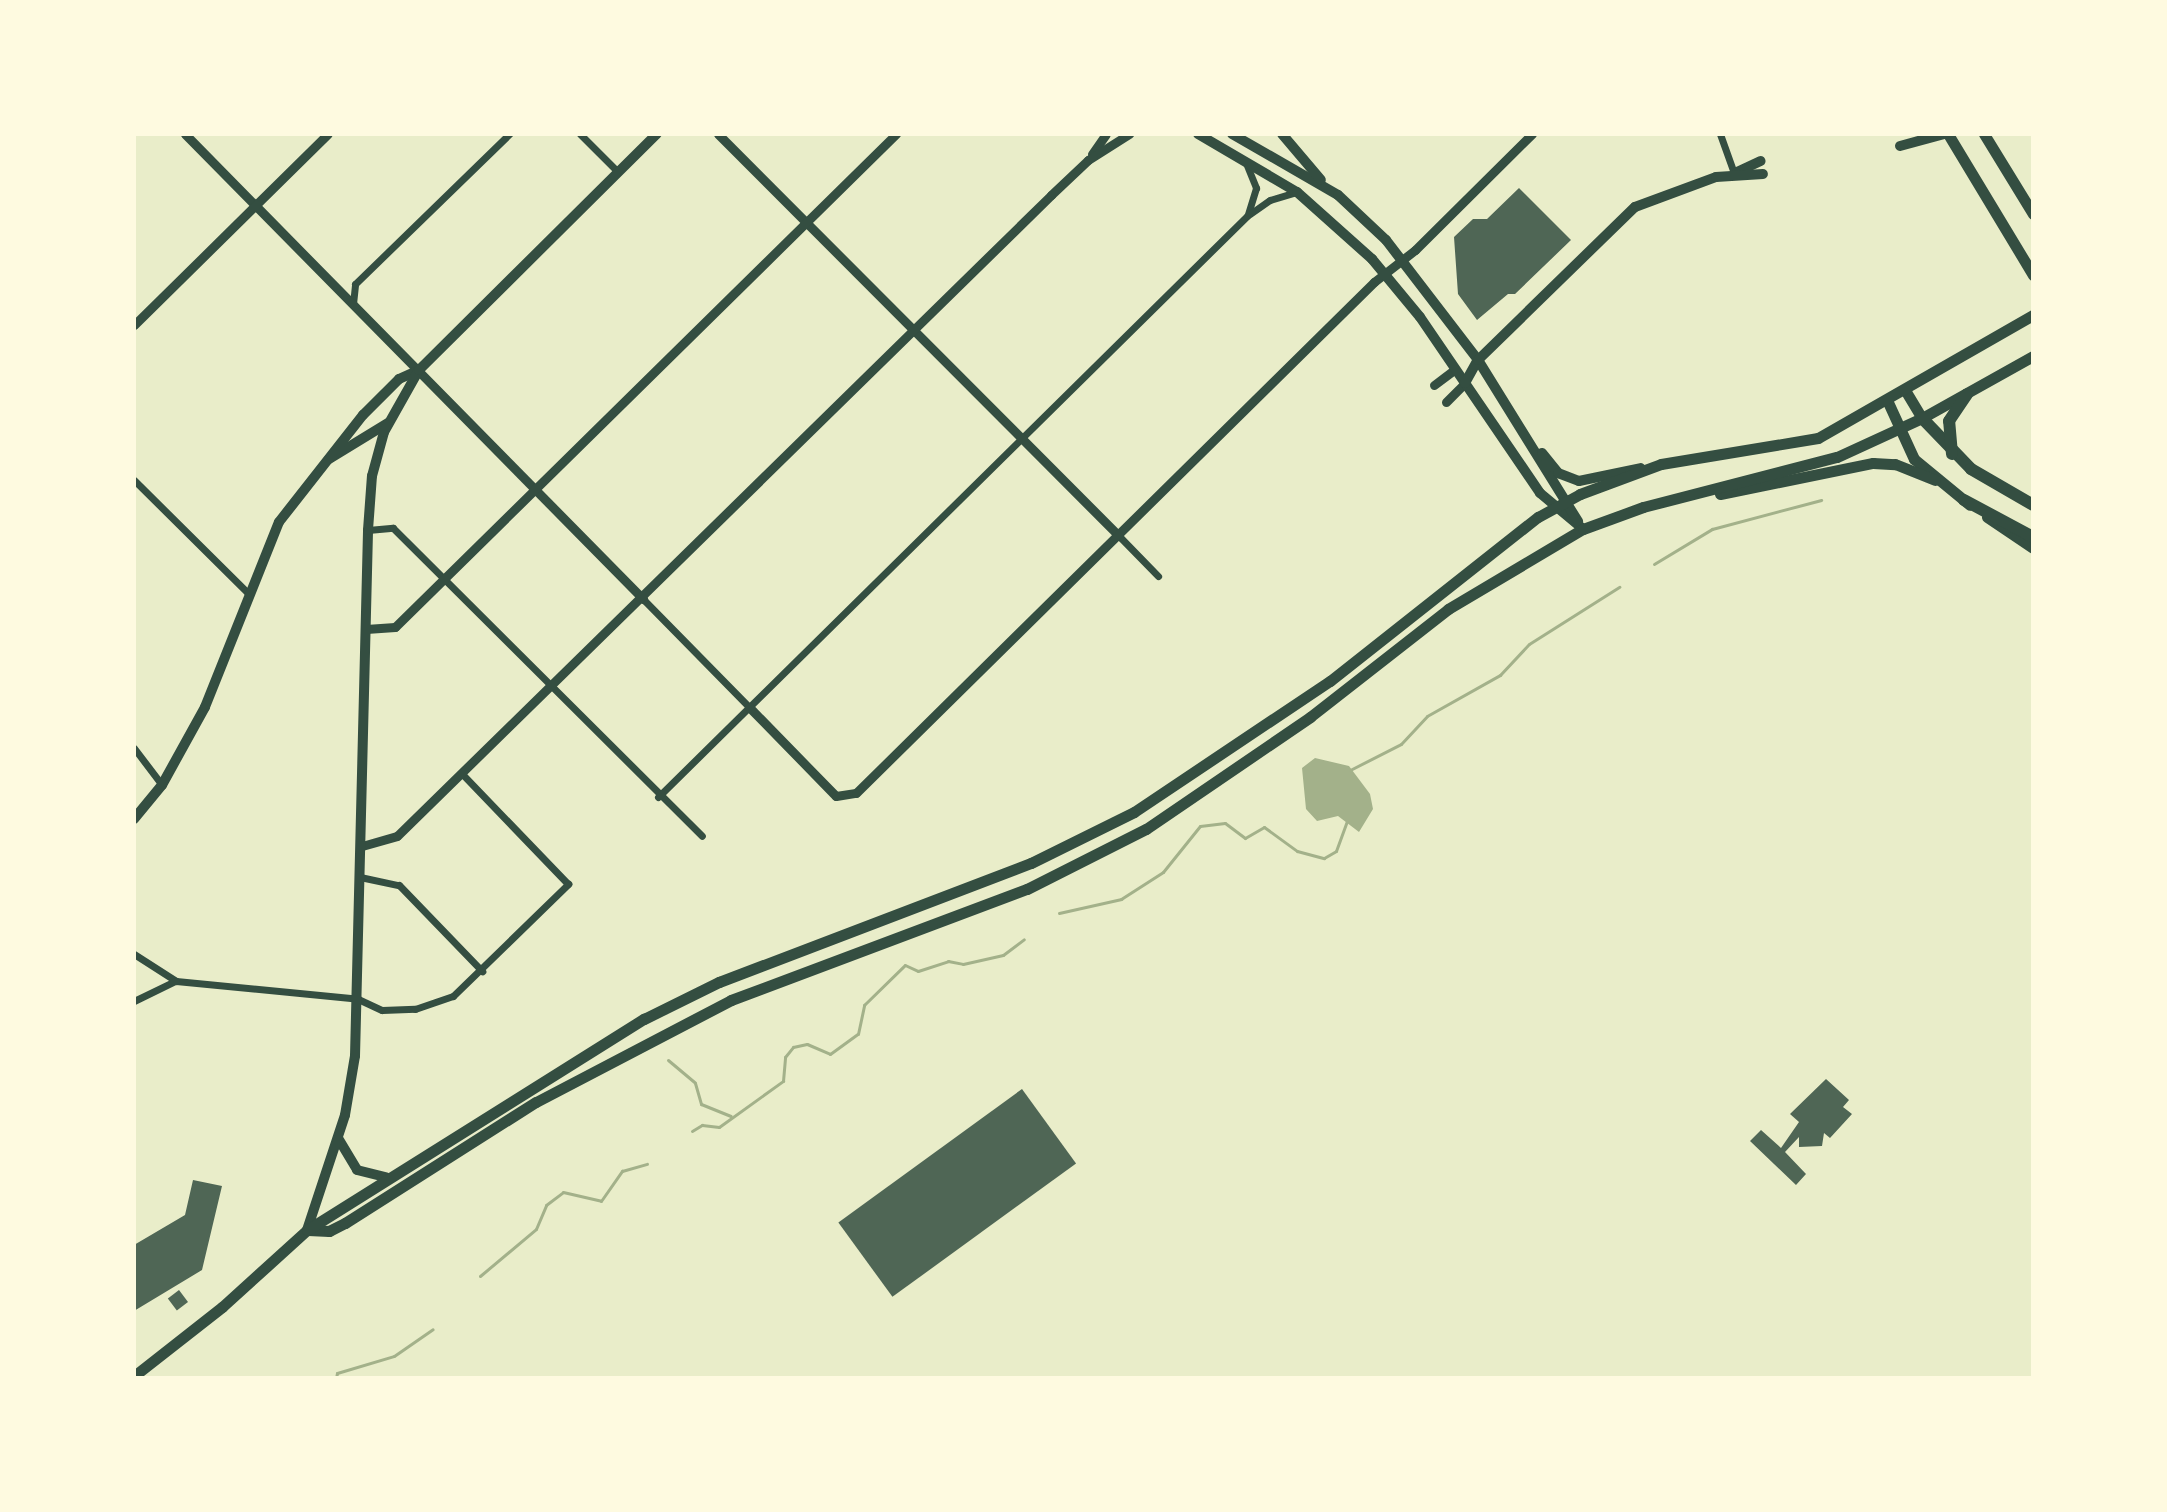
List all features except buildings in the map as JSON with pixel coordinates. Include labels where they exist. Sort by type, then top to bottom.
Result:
[{"type":"highway","points":[[1952,454],[1949,421],[1967,394]]},
{"type":"highway","points":[[1922,418],[1952,454],[2033,505]]},
{"type":"highway","points":[[1964,500],[2033,537]]},
{"type":"main road","points":[[307,1230],[338,1138],[354,1073],[372,476],[389,423],[419,370],[657,134]]},
{"type":"main road","points":[[1198,134],[1241,156],[1297,192],[1385,274],[1465,383],[1560,505],[1583,529]]},
{"type":"main road","points":[[1232,134],[1338,195]]},
{"type":"main road","points":[[1282,134],[1308,169],[1403,259],[1549,463],[1570,479],[1799,444],[1887,400],[2033,315]]},
{"type":"main road","points":[[1900,146],[1946,134],[2033,275]]},
{"type":"main road","points":[[1984,134],[2033,214]]},
{"type":"main road","points":[[1465,383],[1478,360],[1635,207],[1761,161]]},
{"type":"main road","points":[[1734,173],[1763,174]]},
{"type":"main road","points":[[307,1230],[329,1231],[345,1223],[536,1102],[720,1005],[1027,889],[1126,840],[1310,717],[1448,609],[1583,529],[1820,464],[1899,430],[2033,356]]},
{"type":"main road","points":[[1455,369],[1478,360]]},
{"type":"main road","points":[[134,819],[162,785],[205,707],[279,522],[363,415],[399,379],[419,370]]},
{"type":"main road","points":[[1905,390],[1922,418]]},
{"type":"main road","points":[[1887,400],[1908,450],[1935,480]]},
{"type":"main road","points":[[1517,419],[1560,505]]},
{"type":"main road","points":[[329,459],[389,423]]},
{"type":"main road","points":[[1680,500],[1873,463],[1895,464],[1935,480],[2033,548]]},
{"type":"main road","points":[[134,1376],[222,1307],[307,1230],[563,1065],[693,993],[947,898],[1134,812],[1310,695],[1490,550],[1560,505],[1661,464]]},
{"type":"main road","points":[[338,1138],[357,1170],[386,1177]]},
{"type":"street","points":[[185,134],[836,796],[847,797],[1532,134]]},
{"type":"street","points":[[134,325],[328,134]]},
{"type":"street","points":[[353,304],[355,284],[509,134]]},
{"type":"street","points":[[580,134],[617,171]]},
{"type":"street","points":[[718,134],[1158,576]]},
{"type":"street","points":[[366,629],[395,627],[441,577],[536,488],[896,134]]},
{"type":"street","points":[[362,846],[390,842],[463,775],[1088,160],[1106,134]]},
{"type":"street","points":[[1088,160],[1129,134]]},
{"type":"street","points":[[1720,134],[1734,173]]},
{"type":"street","points":[[1241,156],[1256,188],[1247,216]]},
{"type":"street","points":[[658,797],[1247,216],[1270,200],[1297,192]]},
{"type":"street","points":[[1434,385],[1455,369]]},
{"type":"street","points":[[1446,402],[1465,383]]},
{"type":"street","points":[[134,480],[250,595]]},
{"type":"street","points":[[368,530],[393,528],[658,797],[702,836]]},
{"type":"street","points":[[134,748],[162,785]]},
{"type":"street","points":[[134,954],[176,981],[358,999],[382,1010],[428,1006],[453,996],[568,884],[463,775]]},
{"type":"street","points":[[360,877],[399,885],[482,971]]},
{"type":"street","points":[[134,1001],[176,981]]},
{"type":"shaded area","points":[[1315,758],[1349,766],[1370,794],[1373,809],[1359,832],[1338,816],[1317,821],[1306,809],[1302,768]]},
{"type":"waterway","points":[[1654,564],[1712,529],[1821,500]]},
{"type":"waterway","points":[[1350,770],[1401,744],[1427,716],[1500,675],[1529,644],[1619,587]]},
{"type":"waterway","points":[[1059,913],[1121,899],[1163,872],[1200,826],[1225,823],[1245,838],[1264,827],[1297,851],[1324,858],[1336,851],[1347,821]]},
{"type":"waterway","points":[[692,1131],[702,1125],[719,1127],[783,1081],[785,1057],[793,1047],[807,1044],[830,1054],[858,1034],[864,1005],[905,965],[918,971],[948,961],[963,964],[1003,955],[1024,939]]},
{"type":"waterway","points":[[668,1060],[695,1083],[701,1104],[731,1116]]},
{"type":"waterway","points":[[480,1276],[536,1229],[546,1205],[563,1192],[601,1201],[622,1171],[647,1164]]},
{"type":"waterway","points":[[336,1378],[337,1373],[394,1356],[433,1329]]}]
